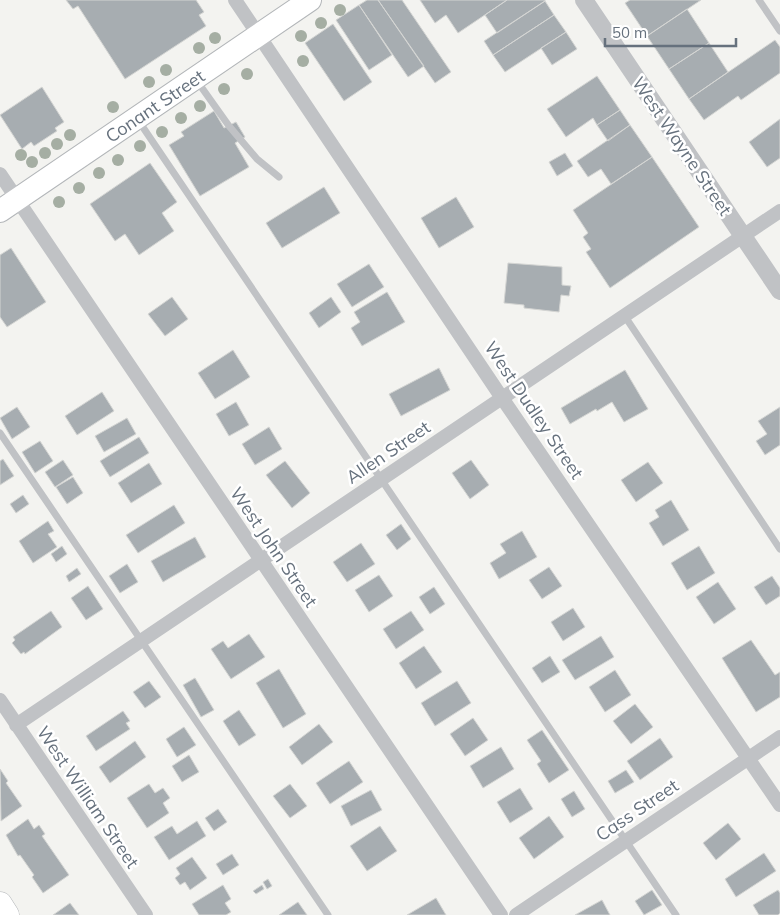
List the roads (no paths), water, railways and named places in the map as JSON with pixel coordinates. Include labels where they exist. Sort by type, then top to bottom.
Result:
[{"type":"highway","points":[[0,904],[7,915]]},
{"type":"main road","name":"Conant Street","points":[[9,205],[310,0]]},
{"type":"street","name":"West Dudley Street","points":[[235,0],[502,398],[780,805]]},
{"type":"street","name":"West Wayne Street","points":[[584,0],[780,291]]},
{"type":"street","name":"West John Street","points":[[0,174],[9,205],[261,560],[501,915]]},
{"type":"street","name":"Allen Street","points":[[16,725],[780,210]]},
{"type":"street","name":"West William Street","points":[[0,700],[146,915]]},
{"type":"street","name":"Cass Street","points":[[516,915],[780,737]]},
{"type":"lane","points":[[759,0],[780,31]]},
{"type":"lane","points":[[195,78],[257,159],[279,177]]},
{"type":"lane","points":[[137,118],[676,915]]},
{"type":"lane","points":[[624,315],[780,548]]},
{"type":"lane","points":[[0,433],[328,915]]}]
